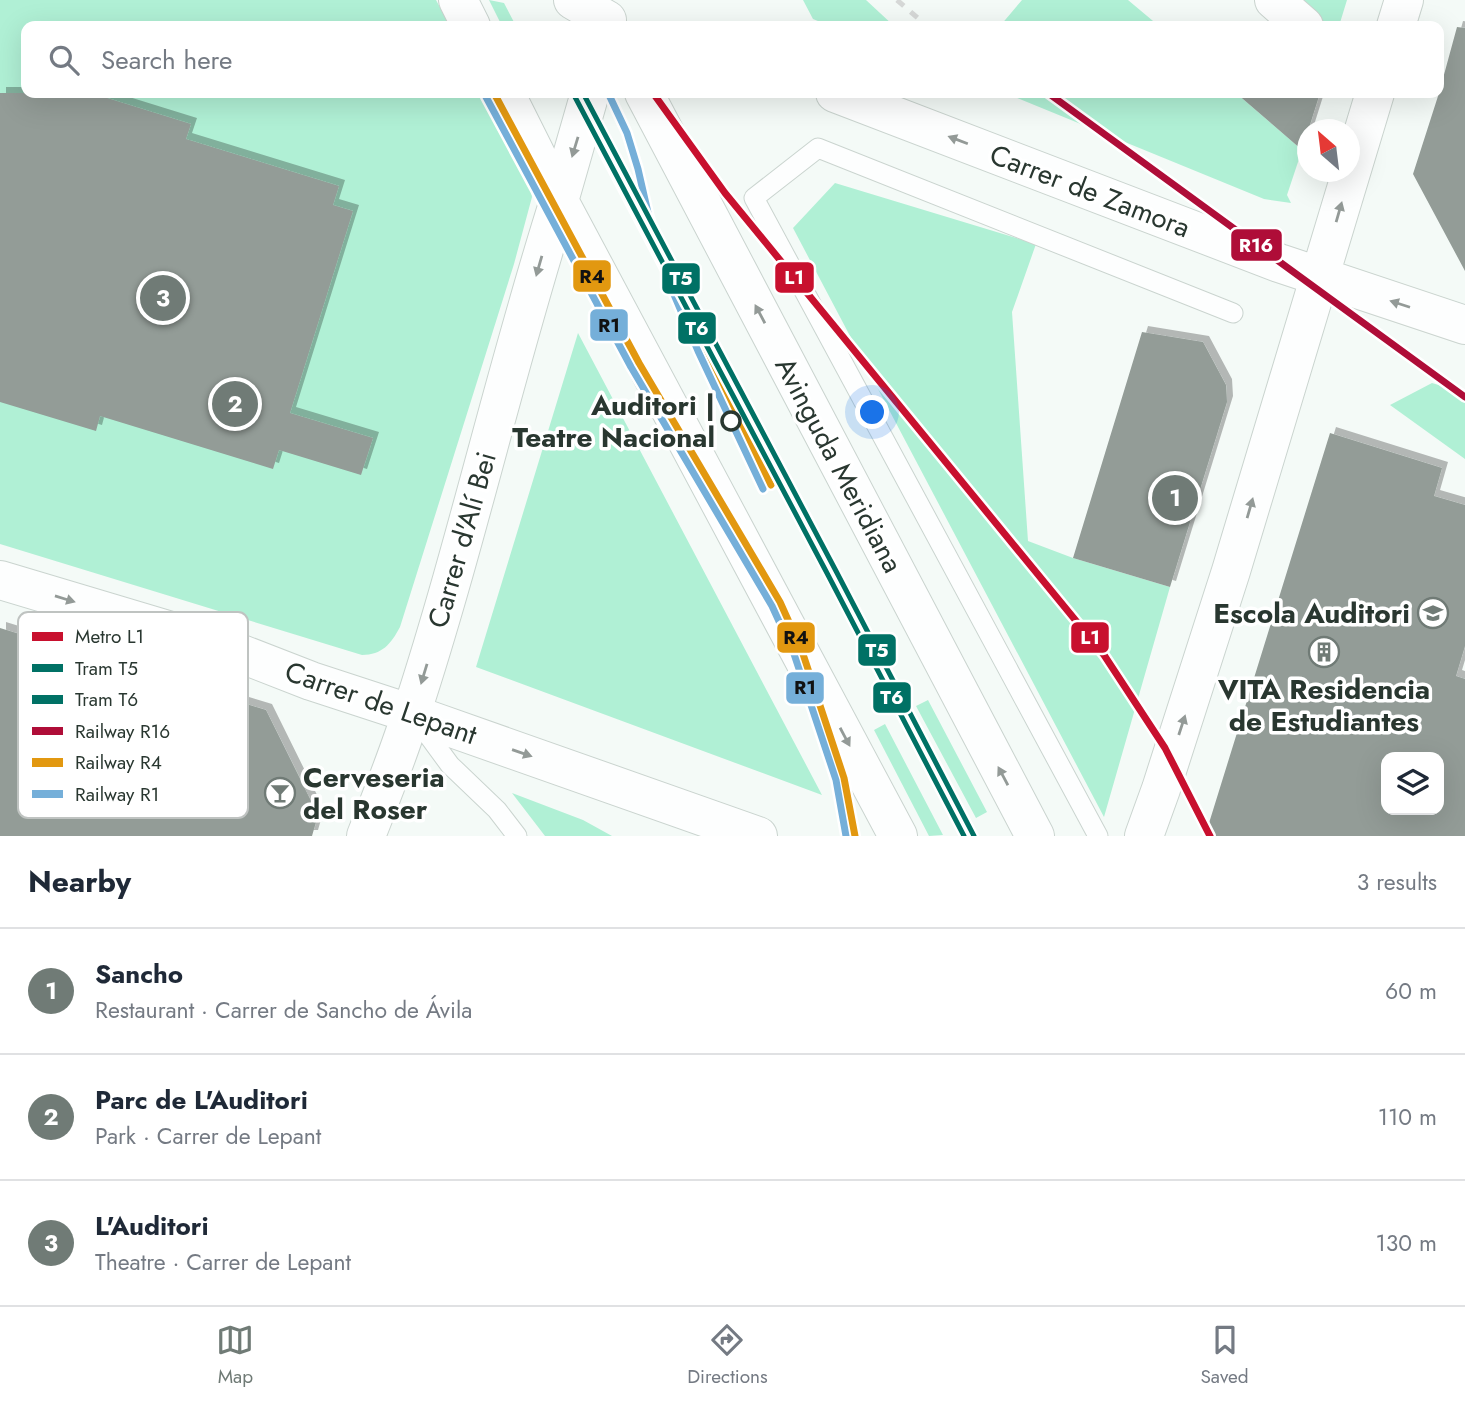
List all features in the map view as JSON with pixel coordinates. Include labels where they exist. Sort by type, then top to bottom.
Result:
[{"type":"street","points":[[458,0],[468,21]]},
{"type":"street","points":[[573,0],[609,16]]},
{"type":"street","points":[[1274,0],[1298,21]]},
{"type":"street","points":[[1398,21],[1404,0]]},
{"type":"street","points":[[508,98],[559,201],[898,836]]},
{"type":"street","name":"Carrer d'Alí Bei","points":[[366,836],[412,714],[450,589],[537,270],[589,98]]},
{"type":"street","name":"Avinguda Meridiana","points":[[647,98],[1035,836]]},
{"type":"street","name":"Carrer de Zamora","points":[[848,98],[1279,263],[1465,325]]},
{"type":"street","points":[[1144,836],[1231,571],[1374,98]]},
{"type":"street","name":"Carrer de Lepant","points":[[0,580],[107,612]]},
{"type":"street","name":"Carrer de Lepant","points":[[248,656],[311,681],[758,836]]},
{"type":"lane","points":[[1098,836],[754,198],[818,148],[1233,313]]},
{"type":"lane","points":[[412,714],[450,765],[497,810],[517,836]]},
{"type":"green space","points":[[0,0],[436,0],[447,21],[21,21],[21,98],[488,98],[528,174],[532,197],[514,264],[400,627],[393,639],[380,651],[362,655],[248,620],[248,612],[222,612],[0,544]]},
{"type":"green space","points":[[489,0],[504,3],[513,21],[500,21]]},
{"type":"green space","points":[[803,0],[866,0],[889,21],[818,21],[813,19]]},
{"type":"green space","points":[[1022,0],[1128,0],[1153,21],[1004,21]]},
{"type":"green space","points":[[1296,0],[1347,0],[1341,21],[1319,21]]},
{"type":"green space","points":[[1017,98],[1242,98],[1297,146],[1297,165],[1287,195],[1291,203],[1264,199]]},
{"type":"green space","points":[[835,183],[1036,244],[1012,312],[1028,541],[1073,558],[1170,587],[1104,817],[793,228]]},
{"type":"green space","points":[[578,333],[822,795],[476,667]]},
{"type":"green space","points":[[1432,383],[1465,393],[1465,459],[1390,405]]},
{"type":"green space","points":[[928,700],[987,812],[976,818],[916,706]]},
{"type":"green space","points":[[885,724],[943,835],[929,836],[874,730]]},
{"type":"green space","points":[[512,793],[583,820],[612,836],[545,836]]},
{"type":"building","points":[[1457,27],[1465,28],[1465,271],[1413,174],[1437,98],[1444,98],[1444,75]]},
{"type":"building","points":[[0,93],[21,93],[21,98],[107,98],[191,124],[186,139],[339,186],[333,205],[353,211],[290,413],[373,438],[361,475],[279,450],[273,469],[100,416],[96,431],[0,402]]},
{"type":"building","points":[[1242,98],[1318,98],[1312,119],[1297,119],[1297,146]]},
{"type":"building","points":[[1142,332],[1203,342],[1226,385],[1227,402],[1170,587],[1073,558]]},
{"type":"building","name":"VITA Residencia de Estudiantes","points":[[1330,433],[1442,468],[1434,496],[1465,505],[1465,646],[1456,676],[1465,679],[1465,836],[1205,836]]},
{"type":"building","points":[[0,628],[18,634],[18,818],[248,818],[248,704],[266,710],[318,815],[312,836],[0,836]]},
{"type":"railway","points":[[897,0],[921,21]]},
{"type":"metro line","name":"L1","points":[[657,98],[725,193],[1104,655],[1165,748],[1210,836]]},
{"type":"tram line","name":"T6","points":[[576,98],[964,836]]},
{"type":"tram line","name":"T5","points":[[586,98],[974,836]]},
{"type":"rail line","name":"R1","points":[[487,98],[631,367],[772,606],[794,654],[836,780],[846,836]]},
{"type":"rail line","name":"R4","points":[[497,98],[639,363],[780,602],[802,651],[844,778],[855,836]]},
{"type":"rail line","name":"R4","points":[[576,98],[706,347],[771,485]]},
{"type":"rail line","name":"R1","points":[[610,98],[627,133],[672,290],[763,489]]},
{"type":"rail line","name":"R16","points":[[1055,98],[1465,397]]},
{"type":"place","name":"L'Auditori","points":[[163,298]]},
{"type":"place","name":"Parc de L'Auditori","points":[[235,404]]},
{"type":"place","name":"Auditori | Teatre Nacional","points":[[731,421]]},
{"type":"place","name":"Sancho","points":[[1175,498]]},
{"type":"place","name":"Escola Auditori","points":[[1433,613]]},
{"type":"place","name":"VITA Residencia de Estudiantes","points":[[1324,652]]},
{"type":"place","name":"Cerveseria del Roser","points":[[280,793]]}]
